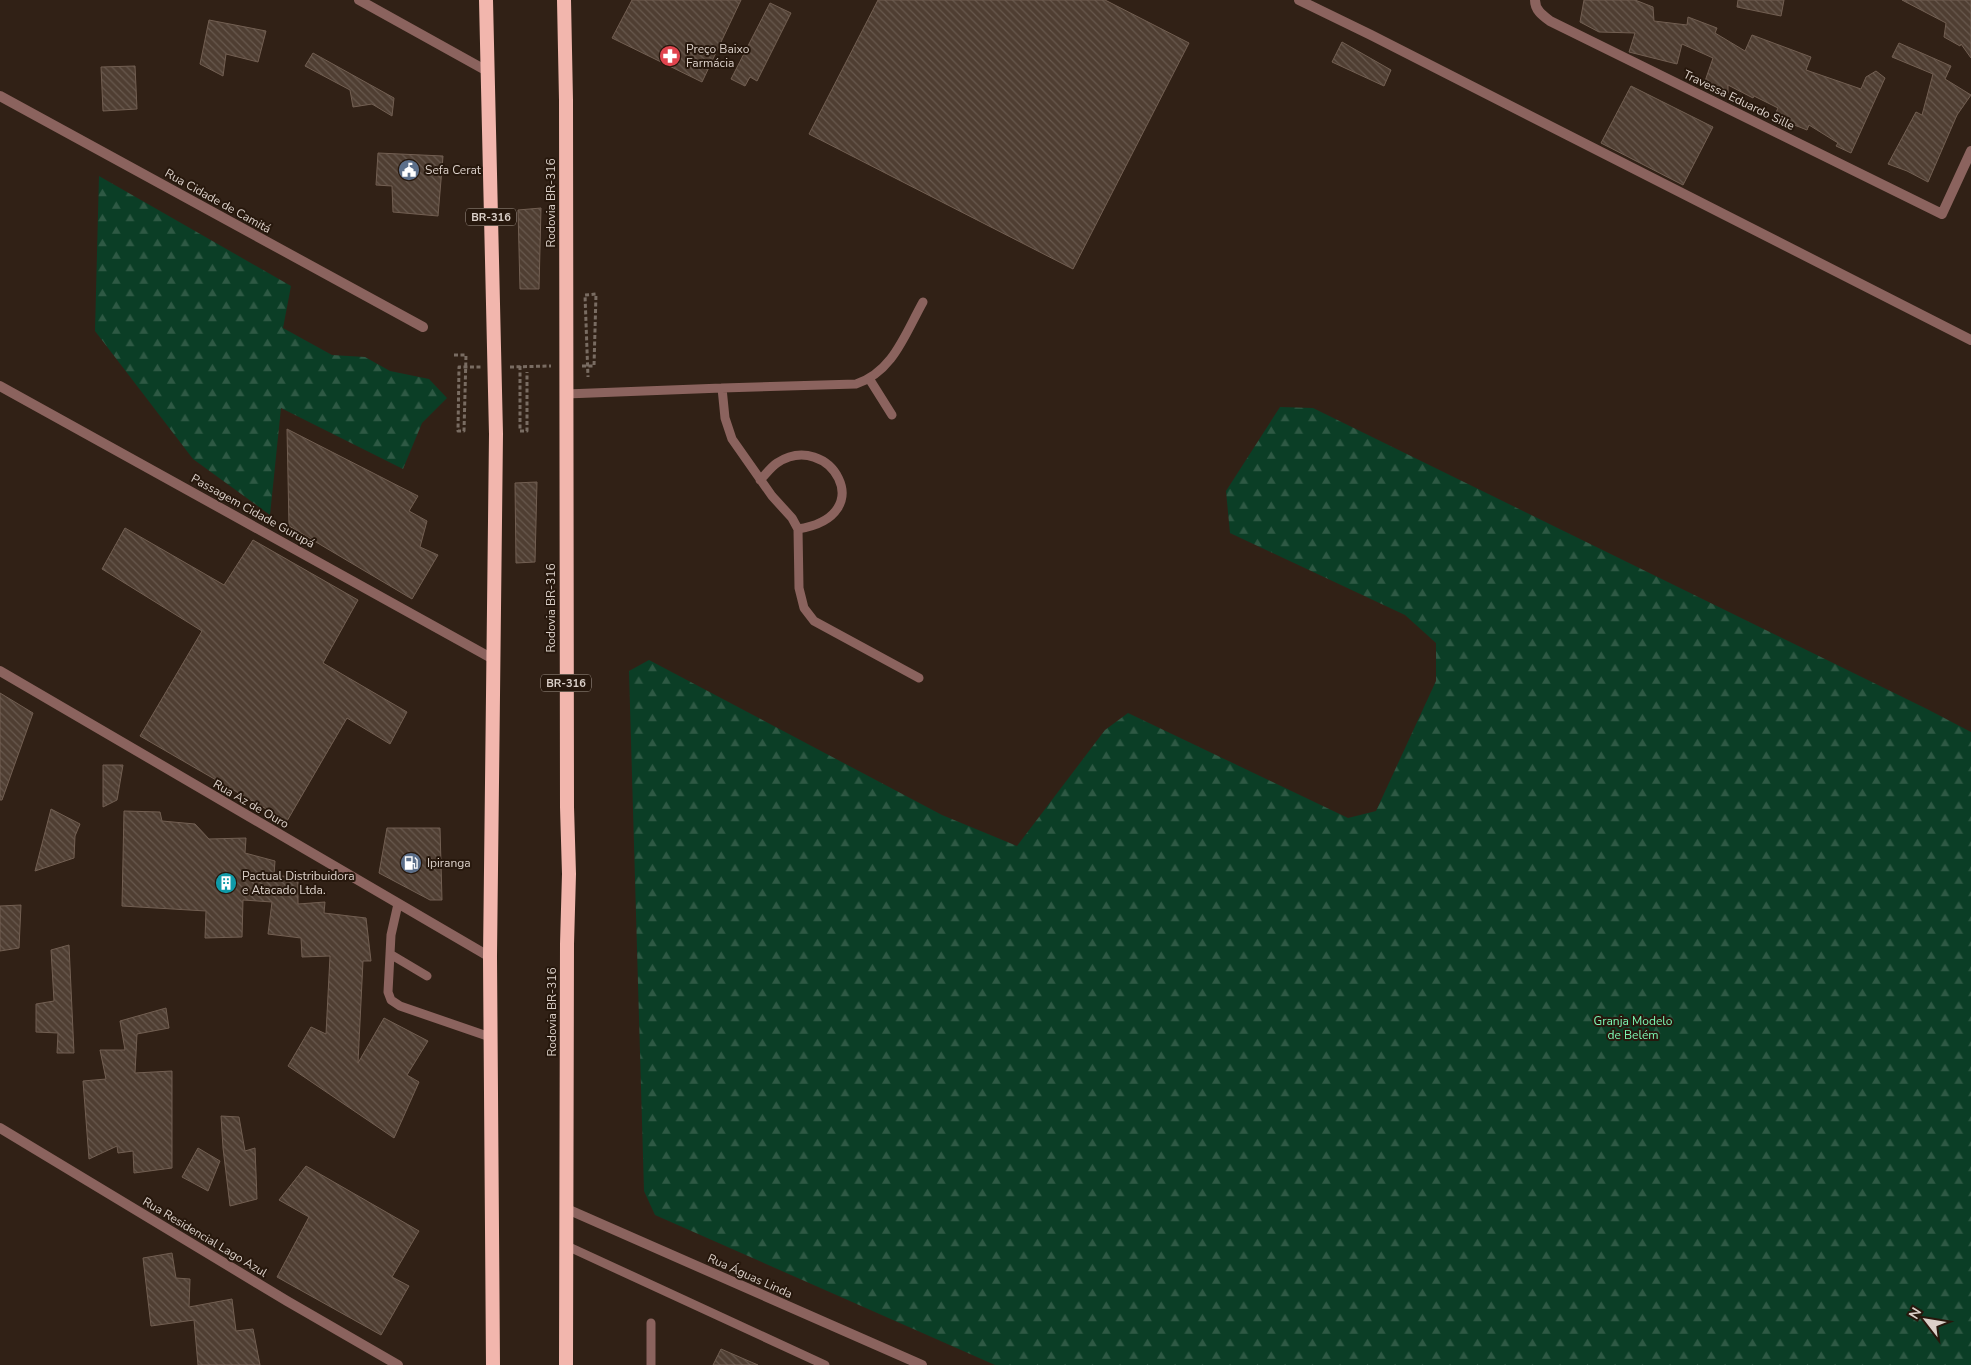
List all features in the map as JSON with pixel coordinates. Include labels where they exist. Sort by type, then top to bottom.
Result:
[{"type":"highway","name":"BR-316","points":[[486,0],[496,434],[490,957],[493,1365]]},
{"type":"highway","name":"Rodovia BR-316","points":[[564,0],[566,798],[569,874],[566,944],[566,1365]]},
{"type":"street","points":[[359,0],[487,71]]},
{"type":"street","points":[[1299,0],[1371,34],[1971,340]]},
{"type":"street","name":"Travessa Eduardo Sille","points":[[1535,0],[1535,6],[1542,15],[1550,20],[1942,214],[1970,157]]},
{"type":"street","name":"Rua Cidade de Camitá","points":[[0,96],[423,327]]},
{"type":"street","name":"Passagem Cidade Gurupá","points":[[0,386],[493,659]]},
{"type":"street","name":"Rua Az de Ouro","points":[[0,671],[490,957]]},
{"type":"street","name":"Rua Residencial Lago Azul","points":[[0,1128],[287,1302],[398,1365]]},
{"type":"street","name":"Rua Águas Linda","points":[[567,1209],[922,1365]]},
{"type":"lane","points":[[566,394],[856,384],[870,380],[890,361],[923,302]]},
{"type":"lane","points":[[870,380],[892,416]]},
{"type":"lane","points":[[722,388],[725,418],[732,439],[760,480],[792,518],[798,529],[799,588],[804,608],[814,621],[919,678]]},
{"type":"lane","points":[[760,480],[776,464],[791,457],[808,457],[825,461],[837,473],[843,490],[838,506],[830,518],[816,527],[798,529]]},
{"type":"lane","points":[[398,904],[391,935],[388,992],[391,1000],[400,1006],[490,1037]]},
{"type":"lane","points":[[390,954],[428,976]]},
{"type":"lane","points":[[567,1246],[825,1365]]},
{"type":"lane","points":[[651,1323],[651,1365]]},
{"type":"path","points":[[576,366],[594,366],[596,294],[585,295],[588,377]]},
{"type":"path","points":[[454,355],[466,355],[464,431],[458,431],[459,366],[485,366]]},
{"type":"path","points":[[503,366],[557,366]]},
{"type":"path","points":[[520,366],[520,431],[527,431],[527,372]]},
{"type":"green space","points":[[99,176],[291,286],[283,328],[332,355],[365,357],[390,371],[429,379],[447,398],[422,423],[403,469],[281,408],[270,515],[193,459],[95,331]]},
{"type":"green space","name":"Granja Modelo de Belém","points":[[1280,407],[1313,408],[1971,732],[1971,1365],[995,1365],[655,1215],[644,1191],[629,671],[649,660],[942,815],[1017,846],[1105,730],[1128,713],[1348,818],[1376,811],[1436,681],[1436,643],[1405,615],[1230,533],[1226,491]]},
{"type":"building","points":[[632,0],[741,0],[702,82],[612,38]]},
{"type":"building","points":[[878,0],[1105,0],[1189,43],[1073,269],[809,134]]},
{"type":"building","points":[[1584,0],[1635,0],[1653,7],[1654,21],[1687,25],[1688,17],[1717,28],[1715,33],[1745,51],[1752,35],[1811,57],[1806,70],[1861,89],[1866,77],[1876,71],[1885,78],[1851,153],[1836,146],[1838,143],[1809,125],[1807,130],[1774,117],[1778,108],[1754,96],[1753,98],[1728,85],[1728,93],[1704,84],[1713,58],[1682,44],[1677,64],[1629,52],[1635,33],[1599,32],[1580,22]]},
{"type":"building","points":[[1738,0],[1784,0],[1781,16],[1737,7]]},
{"type":"building","points":[[1902,0],[1971,0],[1971,58],[1961,44],[1960,46],[1944,37],[1946,23]]},
{"type":"building","points":[[770,3],[791,13],[757,81],[750,77],[745,86],[731,79]]},
{"type":"building","points":[[209,20],[266,31],[258,62],[226,54],[223,76],[200,64]]},
{"type":"building","points":[[1342,42],[1391,70],[1384,86],[1332,62]]},
{"type":"building","points":[[1899,43],[1951,66],[1945,79],[1971,95],[1957,115],[1928,182],[1888,164],[1916,112],[1922,115],[1933,74],[1892,57]]},
{"type":"building","points":[[313,53],[394,98],[392,116],[372,104],[353,107],[350,90],[305,66]]},
{"type":"building","points":[[135,66],[137,109],[103,111],[101,67]]},
{"type":"building","points":[[1631,86],[1713,127],[1683,185],[1601,143]]},
{"type":"building","name":"Sefa Cerat","points":[[378,153],[443,156],[438,216],[393,212],[392,186],[376,185]]},
{"type":"building","points":[[541,208],[539,289],[520,289],[518,210]]},
{"type":"building","points":[[287,429],[418,496],[409,511],[427,521],[420,547],[438,555],[412,599],[289,526]]},
{"type":"building","points":[[537,482],[535,562],[516,563],[515,483]]},
{"type":"building","points":[[125,528],[224,585],[253,540],[358,600],[323,663],[407,712],[390,744],[347,718],[287,821],[140,736],[202,631],[102,569]]},
{"type":"building","points":[[0,693],[33,713],[2,800],[0,800]]},
{"type":"building","points":[[103,765],[123,765],[117,800],[103,807]]},
{"type":"building","points":[[51,809],[80,824],[75,836],[74,858],[35,871]]},
{"type":"building","points":[[124,811],[160,812],[162,821],[195,824],[209,839],[246,838],[245,853],[275,861],[274,875],[298,878],[298,904],[325,902],[324,913],[366,918],[371,961],[363,961],[358,1063],[384,1018],[428,1041],[407,1075],[419,1082],[394,1138],[288,1066],[311,1027],[326,1034],[330,956],[302,957],[301,938],[268,934],[272,902],[243,900],[242,937],[205,938],[206,911],[122,906]]},
{"type":"building","name":"Ipiranga","points":[[387,828],[440,828],[442,900],[430,900],[379,873]]},
{"type":"building","points":[[21,905],[19,948],[0,951],[0,906]]},
{"type":"building","points":[[69,945],[74,1053],[57,1053],[58,1033],[36,1032],[36,1004],[54,1001],[51,950]]},
{"type":"building","points":[[166,1008],[169,1028],[137,1034],[135,1073],[172,1071],[172,1168],[134,1173],[133,1151],[118,1153],[117,1146],[89,1159],[83,1081],[106,1079],[100,1050],[125,1050],[120,1021]]},
{"type":"building","points":[[221,1116],[239,1117],[245,1151],[255,1148],[257,1199],[230,1206]]},
{"type":"building","points":[[198,1148],[220,1161],[208,1191],[182,1177]]},
{"type":"building","points":[[306,1166],[419,1231],[392,1277],[409,1286],[381,1335],[277,1277],[309,1217],[279,1200]]},
{"type":"building","points":[[172,1253],[176,1278],[190,1279],[189,1307],[232,1299],[236,1331],[253,1329],[260,1365],[198,1365],[194,1320],[151,1326],[143,1258]]},
{"type":"building","points":[[721,1349],[758,1365],[713,1365]]},
{"type":"place","name":"Preço Baixo Farmácia","points":[[670,56]]},
{"type":"place","name":"Sefa Cerat","points":[[409,170]]},
{"type":"place","name":"Ipiranga","points":[[411,863]]},
{"type":"place","name":"Pactual Distribuidora e Atacado Ltda.","points":[[226,883]]}]
